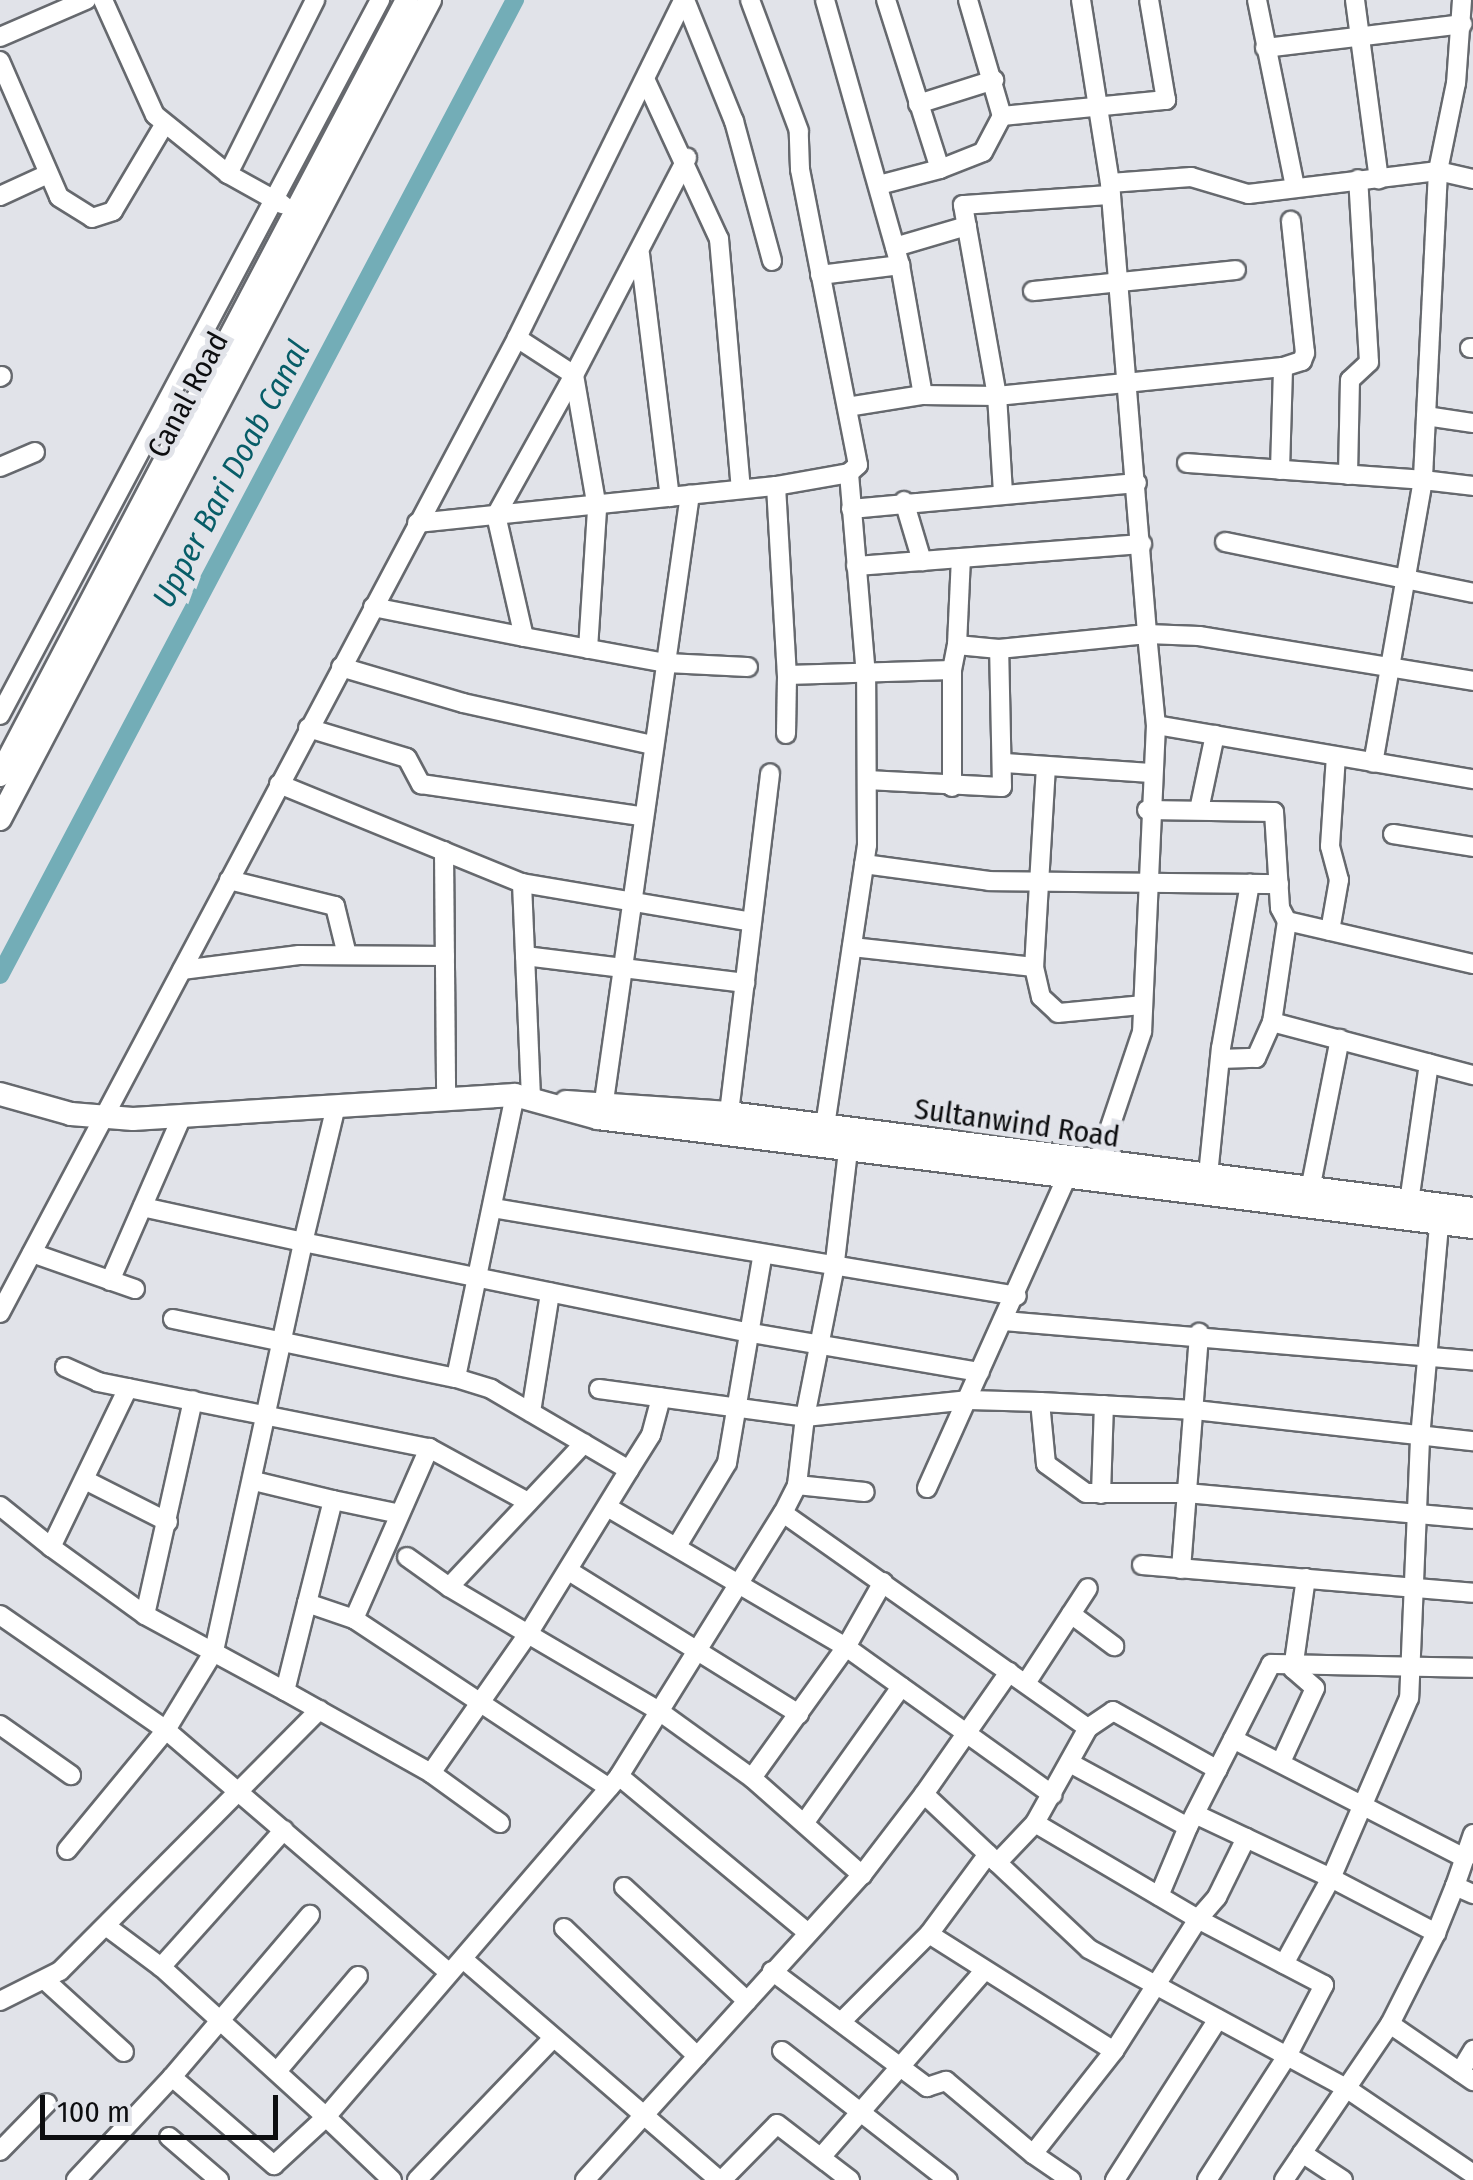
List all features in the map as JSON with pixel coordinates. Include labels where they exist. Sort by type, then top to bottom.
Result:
[{"type":"main road","name":"Canal Road","points":[[0,775],[407,0]]},
{"type":"main road","name":"Canal Road","points":[[0,819],[430,0]]},
{"type":"main road","name":"Sultanwind Road","points":[[0,1094],[105,1117],[182,1116],[446,1099],[604,1101],[825,1126],[1083,1173],[1207,1187],[1310,1190],[1408,1202],[1440,1216],[1473,1209]]},
{"type":"main road","points":[[532,1098],[598,1118],[848,1152],[1083,1173]]},
{"type":"main road","points":[[1207,1187],[1440,1216],[1473,1227]]},
{"type":"street","points":[[0,38],[86,0]]},
{"type":"street","points":[[103,0],[147,105],[164,124],[228,174],[295,212]]},
{"type":"street","points":[[228,174],[314,0]]},
{"type":"street","points":[[0,715],[380,0]]},
{"type":"street","points":[[0,1313],[517,338],[684,0]]},
{"type":"street","points":[[684,0],[734,120],[772,261]]},
{"type":"street","points":[[417,523],[597,508],[776,486],[849,473],[858,465],[820,275],[799,131],[750,0]]},
{"type":"street","points":[[825,0],[898,256],[923,396]]},
{"type":"street","points":[[886,0],[940,169]]},
{"type":"street","points":[[879,185],[940,169],[984,152],[1002,116],[968,0]]},
{"type":"street","points":[[926,1488],[1004,1322],[1083,1173],[1142,1032],[1147,810],[1156,725],[1111,189],[1102,110],[1081,0]]},
{"type":"street","points":[[1002,116],[1102,110],[1166,100],[1150,0]]},
{"type":"street","points":[[1257,0],[1295,186]]},
{"type":"street","points":[[1355,0],[1379,179]]},
{"type":"street","points":[[1373,763],[1410,578],[1423,480],[1438,171],[1465,84],[1462,0]]},
{"type":"street","points":[[1264,48],[1360,33],[1463,24]]},
{"type":"street","points":[[0,62],[48,174],[74,210],[107,218],[164,124]]},
{"type":"street","points":[[918,104],[994,80]]},
{"type":"street","points":[[646,81],[686,158],[719,240],[741,489]]},
{"type":"street","points":[[524,637],[496,514],[640,254],[686,158]]},
{"type":"street","points":[[1003,494],[997,396],[963,206],[1191,177],[1248,194],[1438,171],[1473,179]]},
{"type":"street","points":[[0,196],[48,174]]},
{"type":"street","points":[[1348,474],[1350,380],[1369,362],[1358,180]]},
{"type":"street","points":[[847,406],[923,396],[997,396],[1283,367],[1302,361],[1305,353],[1291,222]]},
{"type":"street","points":[[820,275],[898,256],[967,226]]},
{"type":"street","points":[[640,254],[670,497]]},
{"type":"street","points":[[1032,291],[1236,270]]},
{"type":"street","points":[[517,338],[574,375],[597,508],[588,649]]},
{"type":"street","points":[[1280,470],[1283,367]]},
{"type":"street","points":[[1426,416],[1473,423]]},
{"type":"street","points":[[0,467],[35,452]]},
{"type":"street","points":[[1187,463],[1473,486]]},
{"type":"street","points":[[825,1126],[864,864],[866,676],[849,473]]},
{"type":"street","points":[[851,509],[904,501],[1137,483]]},
{"type":"street","points":[[776,486],[787,675],[786,734]]},
{"type":"street","points":[[604,1101],[627,901],[690,494]]},
{"type":"street","points":[[904,501],[922,561]]},
{"type":"street","points":[[1225,542],[1473,593]]},
{"type":"street","points":[[856,566],[1142,544]]},
{"type":"street","points":[[952,787],[952,670],[961,558]]},
{"type":"street","points":[[373,607],[666,663],[748,668]]},
{"type":"street","points":[[956,646],[999,649],[1147,634],[1199,636],[1390,670],[1472,678]]},
{"type":"street","points":[[867,780],[997,789],[1006,779],[999,649]]},
{"type":"street","points":[[341,666],[463,703],[652,745]]},
{"type":"street","points":[[787,675],[866,676],[952,670]]},
{"type":"street","points":[[1156,725],[1473,779]]},
{"type":"street","points":[[308,728],[406,758],[421,784],[641,816]]},
{"type":"street","points":[[1199,810],[1215,735]]},
{"type":"street","points":[[1330,931],[1339,880],[1330,846],[1336,756]]},
{"type":"street","points":[[1005,763],[1151,773]]},
{"type":"street","points":[[1046,766],[1034,967],[1041,997],[1058,1013],[1142,1005]]},
{"type":"street","points":[[729,1113],[770,773]]},
{"type":"street","points":[[279,784],[522,883],[752,922]]},
{"type":"street","points":[[1147,810],[1274,812],[1279,884],[1287,921],[1272,1022],[1256,1058],[1220,1059]]},
{"type":"street","points":[[1393,834],[1473,847]]},
{"type":"street","points":[[444,852],[446,1099]]},
{"type":"street","points":[[864,864],[1037,881],[1279,884]]},
{"type":"street","points":[[229,880],[336,906],[347,955]]},
{"type":"street","points":[[456,1378],[493,1208],[532,1098],[522,883]]},
{"type":"street","points":[[1207,1187],[1220,1059],[1250,884]]},
{"type":"street","points":[[1287,921],[1473,964]]},
{"type":"street","points":[[852,947],[1034,967]]},
{"type":"street","points":[[182,970],[347,955],[445,956]]},
{"type":"street","points":[[525,956],[745,983]]},
{"type":"street","points":[[1272,1022],[1473,1075]]},
{"type":"street","points":[[1310,1190],[1340,1039]]},
{"type":"street","points":[[1408,1202],[1429,1063]]},
{"type":"street","points":[[67,1850],[166,1730],[214,1651],[336,1106]]},
{"type":"street","points":[[110,1281],[182,1116]]},
{"type":"street","points":[[261,2180],[326,2117],[446,1972],[463,1958],[614,1782],[783,1513],[798,1486],[805,1416],[834,1270],[848,1152]]},
{"type":"street","points":[[143,1207],[751,1333],[980,1372]]},
{"type":"street","points":[[493,1208],[762,1258],[1017,1296]]},
{"type":"street","points":[[1284,1964],[1331,1878],[1404,1714],[1420,1438],[1440,1216]]},
{"type":"street","points":[[32,1253],[135,1288]]},
{"type":"street","points":[[677,1546],[728,1463],[734,1408],[762,1258]]},
{"type":"street","points":[[531,1412],[550,1292]]},
{"type":"street","points":[[173,1318],[456,1378],[531,1412],[629,1470]]},
{"type":"street","points":[[1004,1322],[1199,1333],[1473,1360]]},
{"type":"street","points":[[1181,1568],[1199,1333]]},
{"type":"street","points":[[65,1368],[128,1388],[270,1412],[429,1448],[528,1502]]},
{"type":"street","points":[[51,1547],[128,1388]]},
{"type":"street","points":[[598,1389],[805,1416],[969,1400],[1040,1402],[1195,1410],[1473,1441]]},
{"type":"street","points":[[431,1773],[483,1704],[609,1508],[651,1435],[661,1398]]},
{"type":"street","points":[[145,1615],[193,1400]]},
{"type":"street","points":[[1040,1402],[1046,1464],[1086,1493],[1187,1493],[1473,1519]]},
{"type":"street","points":[[1101,1494],[1104,1405]]},
{"type":"street","points":[[449,1587],[584,1443]]},
{"type":"street","points":[[354,1619],[395,1513],[429,1448]]},
{"type":"street","points":[[86,1480],[168,1522]]},
{"type":"street","points":[[254,1482],[395,1513]]},
{"type":"street","points":[[798,1486],[865,1492]]},
{"type":"street","points":[[286,1692],[333,1500]]},
{"type":"street","points":[[0,1506],[145,1615],[431,1773],[500,1824]]},
{"type":"street","points":[[609,1508],[738,1579],[846,1647],[1053,1794]]},
{"type":"street","points":[[783,1513],[1088,1728]]},
{"type":"street","points":[[408,1558],[449,1587],[659,1710],[752,1778],[862,1875]]},
{"type":"street","points":[[1142,1566],[1473,1593]]},
{"type":"street","points":[[569,1571],[799,1714]]},
{"type":"street","points":[[1281,1762],[1315,1688],[1296,1674],[1292,1662],[1306,1578]]},
{"type":"street","points":[[752,1778],[846,1647],[883,1582]]},
{"type":"street","points":[[1026,1683],[1088,1588]]},
{"type":"street","points":[[307,1603],[354,1619],[483,1704],[614,1782],[808,1933]]},
{"type":"street","points":[[1071,1614],[1114,1646]]},
{"type":"street","points":[[0,1615],[166,1730],[446,1972]]},
{"type":"street","points":[[1159,1896],[1191,1821],[1266,1669],[1292,1662],[1408,1670],[1473,1668]]},
{"type":"street","points":[[585,2180],[862,1875],[1010,1672]]},
{"type":"street","points":[[805,1822],[901,1687]]},
{"type":"street","points":[[0,2001],[48,1982],[242,1792],[319,1710]]},
{"type":"street","points":[[843,2020],[929,1934],[992,1858],[1034,1823],[1088,1728],[1109,1710],[1218,1770]]},
{"type":"street","points":[[0,1725],[70,1775]]},
{"type":"street","points":[[1233,1739],[1465,1858]]},
{"type":"street","points":[[1070,1763],[1191,1821],[1246,1838],[1436,1933]]},
{"type":"street","points":[[924,1794],[1090,1949],[1346,2088],[1473,2174]]},
{"type":"street","points":[[1034,1823],[1324,1985],[1287,2056],[1207,2180]]},
{"type":"street","points":[[161,1967],[284,1830]]},
{"type":"street","points":[[1284,2180],[1390,2024],[1436,1933],[1464,1890],[1465,1858],[1473,1834]]},
{"type":"street","points":[[1033,2154],[1114,2051],[1198,1918],[1217,1898],[1246,1838]]},
{"type":"street","points":[[624,1887],[747,2002]]},
{"type":"street","points":[[76,2180],[172,2077],[310,1915]]},
{"type":"street","points":[[106,1926],[161,1967],[278,2069],[381,2176]]},
{"type":"street","points":[[564,1928],[697,2056]]},
{"type":"street","points":[[929,1934],[982,1974],[1114,2051]]},
{"type":"street","points":[[463,1958],[720,2180],[774,2125],[822,2156],[850,2180]]},
{"type":"street","points":[[772,1971],[843,2020],[927,2087],[946,2081],[1033,2154],[1071,2180]]},
{"type":"street","points":[[822,2156],[982,1974]]},
{"type":"street","points":[[278,2069],[358,1976]]},
{"type":"street","points":[[48,1982],[124,2052]]},
{"type":"street","points":[[1115,2180],[1218,2018]]},
{"type":"street","points":[[1390,2024],[1466,2077],[1473,2050]]},
{"type":"street","points":[[417,2180],[554,2038]]},
{"type":"street","points":[[782,2051],[948,2180]]},
{"type":"street","points":[[172,2077],[274,2165]]},
{"type":"street","points":[[0,2151],[47,2102]]},
{"type":"street","points":[[169,2137],[219,2180]]},
{"type":"street","points":[[1302,2154],[1343,2180]]},
{"type":"waterway","name":"Upper Bari Doab Canal","points":[[0,975],[515,0]]}]
